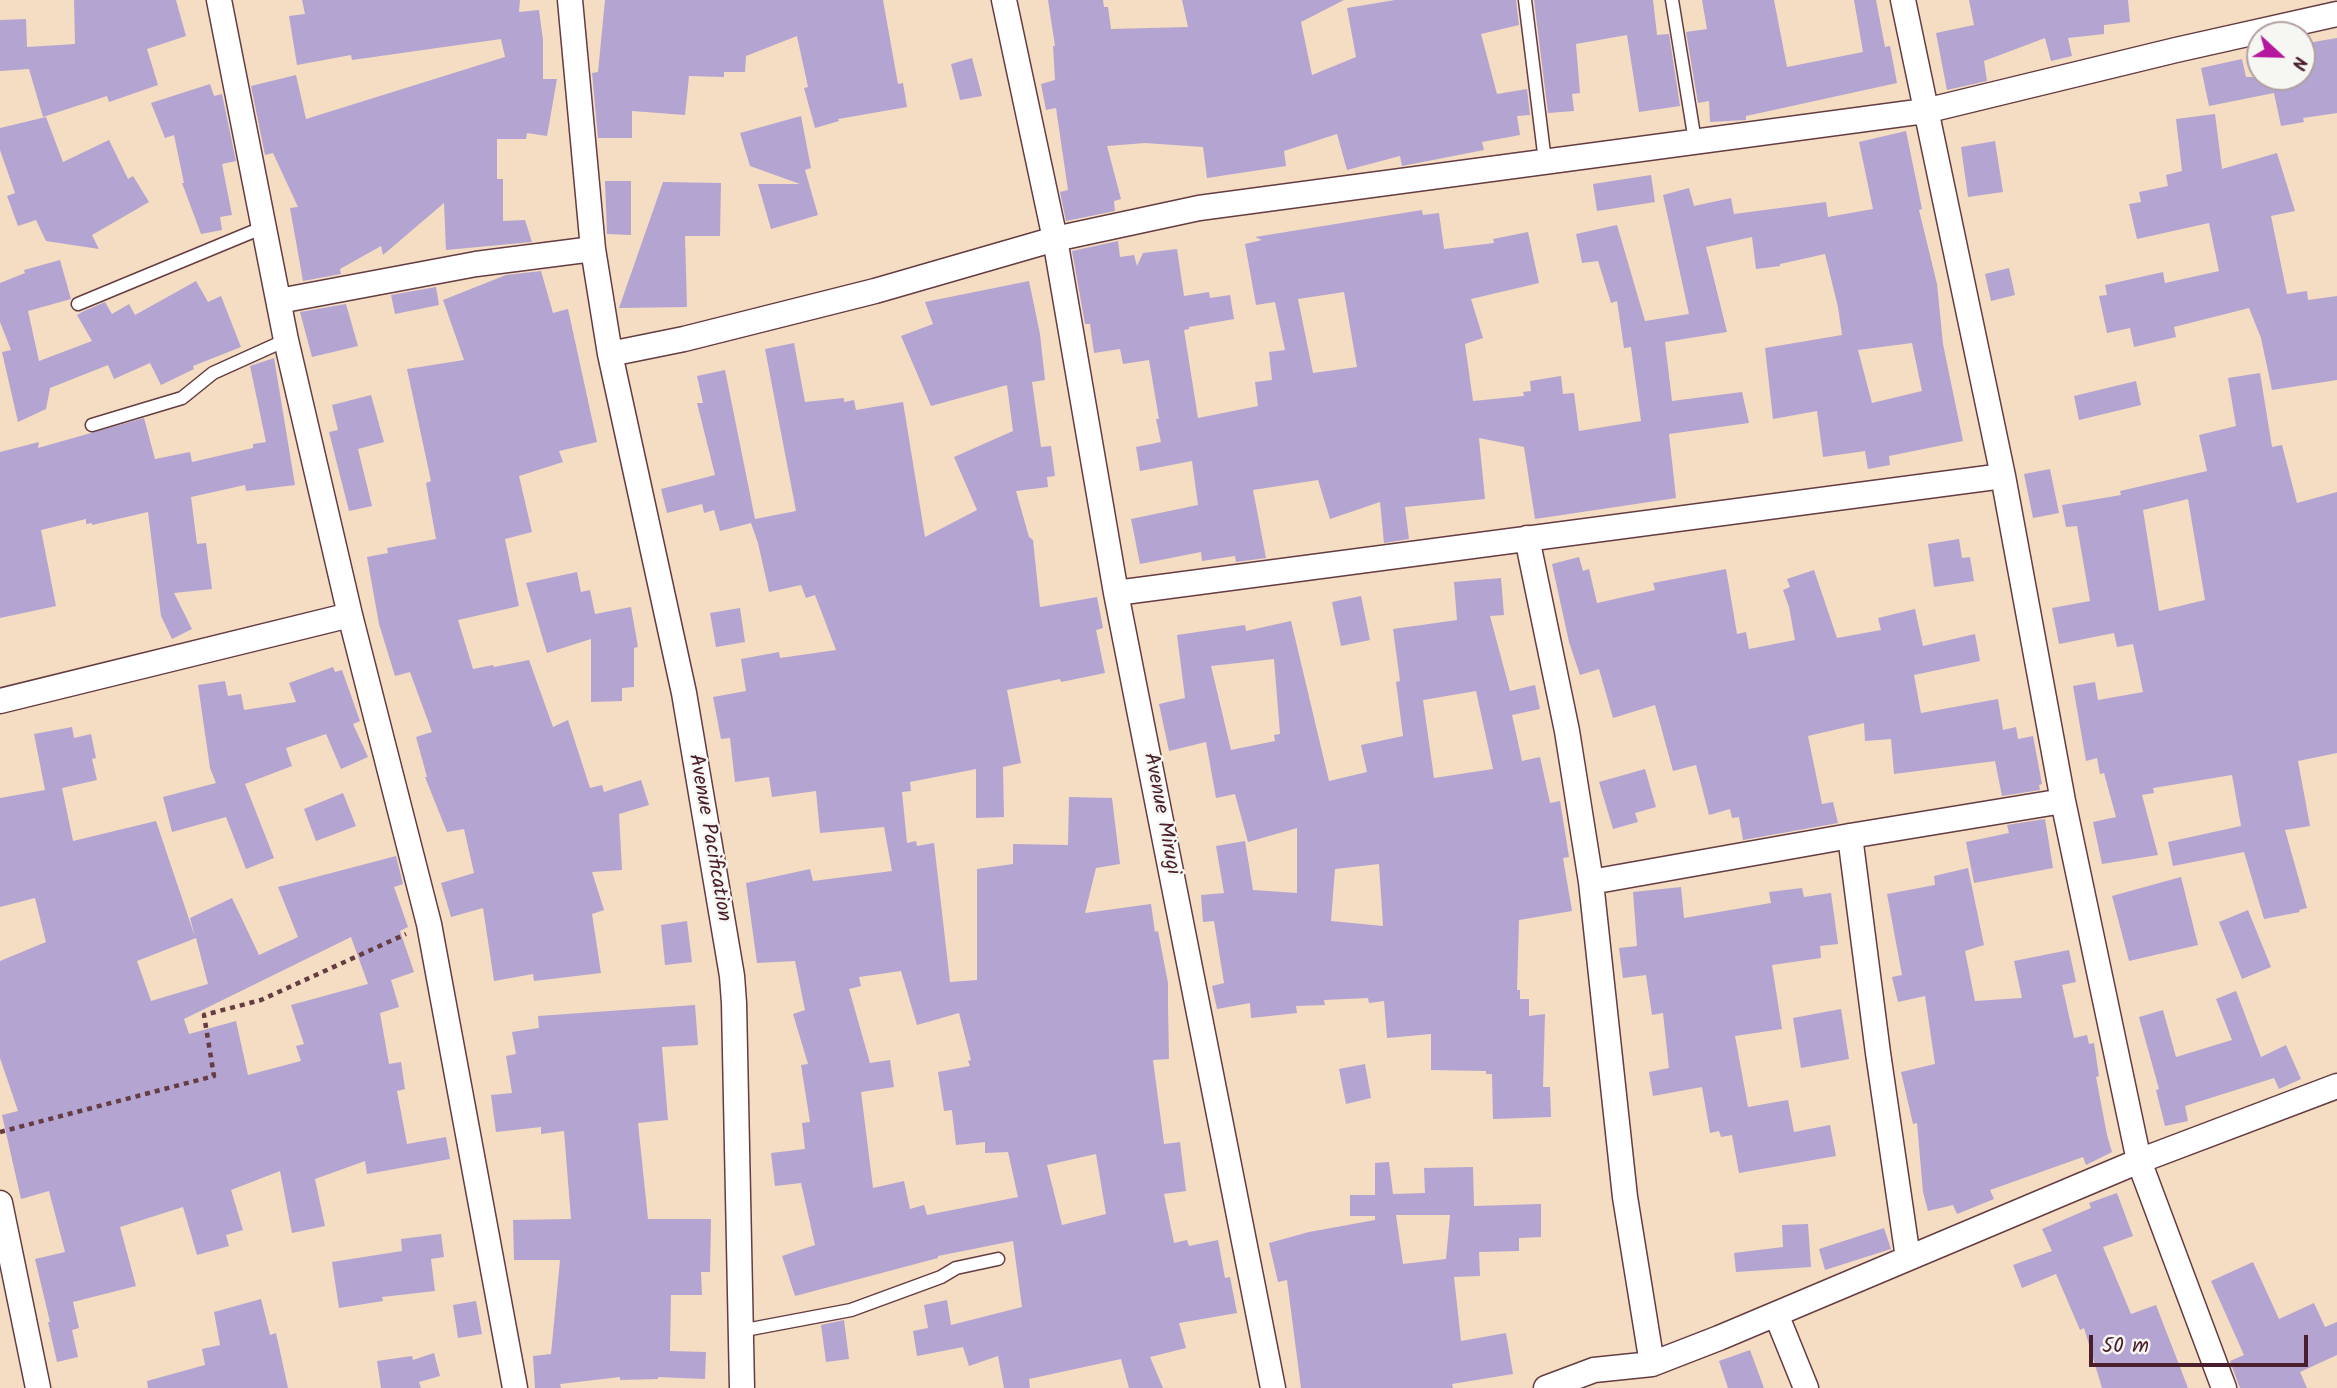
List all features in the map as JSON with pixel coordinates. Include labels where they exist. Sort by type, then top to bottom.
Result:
[{"type":"street","points":[[219,0],[286,340],[350,615],[429,924],[515,1388]]},
{"type":"street","name":"Avenue Pacification","points":[[570,0],[593,249],[610,354],[684,693],[732,976],[741,1388]]},
{"type":"street","name":"Avenue Mirugi","points":[[1004,0],[1055,239],[1116,593],[1273,1388]]},
{"type":"street","points":[[1903,0],[2003,475],[2063,801],[2139,1161],[2224,1388]]},
{"type":"street","points":[[610,354],[684,339],[875,291],[1055,239],[1199,208],[1926,110],[2337,14]]},
{"type":"street","points":[[279,301],[476,264],[593,249]]},
{"type":"street","points":[[1116,593],[2003,475]]},
{"type":"street","points":[[1527,538],[1567,731],[1591,882],[1625,1197],[1652,1364]]},
{"type":"street","points":[[0,701],[350,615]]},
{"type":"street","points":[[1591,882],[2063,801]]},
{"type":"street","points":[[1850,836],[1908,1258]]},
{"type":"street","points":[[1546,1388],[1594,1370],[1652,1364],[2139,1161],[2337,1086]]},
{"type":"street","points":[[0,1203],[38,1388]]},
{"type":"street","points":[[1776,1314],[1807,1388]]},
{"type":"lane","points":[[1525,0],[1545,161]]},
{"type":"lane","points":[[1672,0],[1695,141]]},
{"type":"lane","points":[[78,304],[264,227]]},
{"type":"lane","points":[[92,425],[183,398],[213,373],[286,340]]},
{"type":"lane","points":[[740,1331],[851,1310],[941,1277],[956,1268],[998,1259]]},
{"type":"path","points":[[0,1132],[214,1076],[204,1016],[261,1000],[429,924]]},
{"type":"building","points":[[74,0],[176,0],[186,36],[147,49],[158,85],[109,102],[107,96],[43,117],[29,69],[0,71],[0,20],[26,19],[27,47],[75,44]]},
{"type":"building","points":[[302,0],[520,0],[519,12],[539,10],[543,40],[543,79],[557,79],[547,136],[527,133],[526,139],[497,139],[497,179],[503,179],[503,221],[525,220],[532,242],[446,250],[444,203],[383,255],[381,246],[340,269],[341,274],[303,281],[290,208],[298,207],[273,153],[265,155],[251,86],[296,75],[306,119],[505,57],[501,39],[352,60],[351,55],[297,65],[289,16],[305,14]]},
{"type":"building","points":[[605,0],[883,0],[898,84],[903,83],[907,107],[838,119],[839,121],[815,128],[804,88],[808,87],[797,36],[746,56],[745,72],[724,72],[724,77],[689,76],[685,115],[632,111],[632,138],[598,138],[592,73],[598,72]]},
{"type":"building","points":[[1048,0],[1103,0],[1104,7],[1108,7],[1111,29],[1188,27],[1182,0],[1344,0],[1301,22],[1312,75],[1356,57],[1347,8],[1395,0],[1516,0],[1519,25],[1481,34],[1497,94],[1527,89],[1530,115],[1517,116],[1520,135],[1482,142],[1484,150],[1402,166],[1400,156],[1347,170],[1337,134],[1284,151],[1286,166],[1207,178],[1203,147],[1145,143],[1107,146],[1121,199],[1114,201],[1115,211],[1066,221],[1060,192],[1068,190],[1056,108],[1046,110],[1041,84],[1055,80],[1055,46]]},
{"type":"building","points":[[1534,0],[1653,0],[1657,35],[1669,34],[1680,106],[1639,112],[1627,35],[1576,44],[1580,93],[1572,94],[1574,111],[1548,113]]},
{"type":"building","points":[[1702,0],[1774,0],[1787,67],[1863,52],[1854,0],[1876,0],[1885,47],[1890,46],[1897,83],[1746,116],[1746,120],[1710,122],[1709,101],[1698,103],[1686,32],[1707,29]]},
{"type":"building","points":[[1969,0],[2128,0],[2130,22],[2104,25],[2104,34],[2068,38],[2072,56],[2051,61],[2045,38],[1984,61],[1987,81],[1947,90],[1936,33],[1974,25]]},
{"type":"building","points":[[2337,38],[2337,113],[2303,118],[2304,122],[2281,126],[2274,93],[2209,106],[2201,68],[2242,59],[2246,91],[2316,91],[2316,42]]},
{"type":"building","points":[[972,58],[982,96],[960,100],[951,64]]},
{"type":"building","points":[[210,84],[214,96],[222,94],[236,161],[222,164],[232,215],[220,217],[222,230],[201,234],[182,183],[174,135],[165,138],[151,103]]},
{"type":"building","points":[[2215,114],[2222,169],[2277,153],[2295,211],[2271,216],[2287,294],[2307,291],[2308,300],[2337,296],[2337,380],[2272,390],[2261,338],[2249,308],[2174,327],[2176,337],[2134,347],[2130,328],[2107,333],[2099,296],[2107,295],[2105,285],[2163,272],[2165,283],[2219,271],[2209,223],[2137,239],[2129,204],[2141,202],[2139,192],[2168,186],[2166,175],[2182,171],[2176,119]]},
{"type":"building","points":[[801,116],[811,168],[805,170],[818,215],[771,229],[758,184],[800,184],[750,166],[740,133]]},
{"type":"building","points":[[46,117],[63,162],[109,140],[128,179],[133,176],[149,202],[92,235],[99,249],[46,241],[36,220],[18,226],[7,196],[15,193],[0,150],[0,128]]},
{"type":"building","points":[[1906,131],[1922,209],[1919,210],[1937,284],[1943,344],[1963,441],[1889,456],[1890,465],[1868,469],[1865,451],[1823,457],[1817,411],[1773,419],[1765,348],[1842,335],[1825,254],[1780,266],[1756,269],[1752,237],[1706,247],[1727,332],[1665,342],[1672,401],[1742,392],[1749,423],[1669,434],[1676,498],[1535,519],[1524,447],[1479,438],[1485,499],[1405,507],[1409,539],[1384,543],[1380,502],[1330,519],[1318,480],[1253,490],[1266,558],[1236,562],[1235,556],[1202,561],[1201,552],[1140,564],[1131,519],[1198,505],[1192,461],[1140,471],[1136,447],[1161,442],[1149,360],[1123,364],[1120,349],[1094,353],[1090,324],[1085,324],[1072,251],[1118,241],[1120,257],[1134,255],[1137,266],[1143,253],[1177,249],[1184,296],[1209,292],[1210,298],[1230,295],[1234,319],[1184,330],[1198,418],[1258,406],[1255,382],[1272,380],[1269,352],[1285,350],[1275,302],[1256,305],[1245,244],[1262,240],[1255,237],[1422,210],[1423,215],[1439,213],[1444,249],[1494,243],[1493,239],[1528,232],[1539,283],[1471,299],[1483,338],[1465,344],[1473,401],[1524,396],[1523,392],[1531,391],[1530,381],[1561,376],[1563,394],[1574,393],[1579,431],[1641,421],[1631,347],[1624,348],[1617,301],[1611,303],[1598,261],[1582,263],[1576,234],[1617,225],[1645,321],[1689,314],[1663,195],[1689,188],[1694,206],[1731,198],[1734,214],[1826,202],[1828,217],[1873,209],[1859,142]],"holes":[[[1344,292],[1357,367],[1313,373],[1298,299]],[[1912,343],[1922,391],[1872,403],[1858,350]]]},
{"type":"building","points":[[1995,141],[2003,192],[1968,197],[1961,147]]},
{"type":"building","points":[[1651,175],[1655,202],[1597,211],[1593,184]]},
{"type":"building","points":[[605,181],[631,181],[631,235],[607,234]]},
{"type":"building","points":[[663,182],[721,183],[720,236],[685,236],[687,307],[619,308]]},
{"type":"building","points":[[60,260],[71,299],[28,311],[39,361],[92,341],[77,315],[84,311],[105,302],[112,314],[129,304],[135,315],[196,281],[208,302],[221,296],[241,347],[193,366],[194,369],[161,385],[150,363],[114,379],[108,365],[50,388],[46,409],[18,422],[2,352],[11,350],[0,322],[0,283],[25,273],[24,270]]},
{"type":"building","points":[[2009,268],[2015,295],[1991,301],[1985,274]]},
{"type":"building","points":[[541,271],[553,313],[568,309],[597,442],[559,451],[563,462],[519,476],[532,532],[505,539],[519,606],[458,620],[473,669],[529,660],[553,727],[568,720],[590,788],[602,785],[604,792],[641,780],[649,805],[619,814],[622,870],[592,872],[604,910],[592,914],[601,973],[534,981],[533,974],[494,981],[483,908],[451,917],[441,883],[474,873],[464,829],[447,832],[425,777],[416,737],[432,732],[410,672],[395,676],[379,624],[367,557],[388,553],[387,548],[436,539],[426,483],[431,481],[407,369],[464,360],[443,300],[506,275]]},
{"type":"building","points":[[1029,281],[1040,334],[1045,380],[1032,382],[1041,447],[1051,446],[1055,476],[1047,477],[1048,487],[1016,491],[1029,537],[1033,540],[1040,607],[1097,597],[1103,628],[1096,630],[1105,673],[1007,690],[1021,763],[1003,767],[1004,817],[976,818],[976,769],[910,782],[911,791],[902,792],[907,843],[916,841],[917,846],[934,843],[950,982],[977,980],[977,869],[1013,864],[1013,844],[1068,845],[1069,797],[1112,798],[1120,864],[1096,868],[1085,913],[1151,904],[1168,983],[1169,1059],[1153,1060],[1164,1144],[1180,1142],[1186,1191],[1164,1194],[1174,1243],[1187,1240],[1189,1246],[1218,1240],[1225,1278],[1230,1277],[1237,1313],[1179,1323],[1186,1348],[1150,1357],[1163,1388],[1129,1388],[1121,1359],[1029,1379],[1030,1388],[1004,1388],[998,1356],[969,1366],[963,1347],[917,1356],[913,1331],[928,1328],[924,1305],[947,1300],[951,1325],[1022,1307],[1013,1241],[938,1256],[795,1296],[782,1256],[815,1245],[801,1183],[775,1186],[771,1153],[805,1149],[802,1123],[810,1122],[801,1065],[808,1064],[793,1014],[805,1010],[795,961],[757,963],[746,883],[810,869],[813,881],[892,871],[884,827],[820,833],[816,791],[772,797],[769,777],[735,782],[730,738],[721,739],[713,697],[746,691],[741,659],[779,652],[780,658],[836,650],[815,595],[806,598],[801,585],[769,592],[751,523],[720,531],[714,510],[704,513],[702,504],[667,513],[661,489],[715,475],[697,403],[703,403],[697,376],[725,370],[755,519],[796,511],[765,349],[794,343],[805,402],[844,398],[844,402],[854,400],[856,410],[903,402],[925,537],[977,510],[954,457],[1013,431],[1007,385],[931,406],[901,336],[933,324],[925,302]],"holes":[[[901,971],[917,1025],[959,1013],[971,1060],[968,1061],[970,1066],[938,1072],[944,1111],[952,1110],[956,1145],[985,1142],[985,1153],[1008,1152],[1018,1197],[927,1215],[924,1205],[910,1209],[904,1181],[873,1188],[861,1092],[894,1087],[890,1060],[870,1063],[849,989],[861,986],[859,977]],[[1096,1154],[1106,1214],[1062,1225],[1047,1165]]]},
{"type":"building","points":[[436,287],[439,305],[395,314],[391,295]]},
{"type":"building","points":[[346,304],[358,346],[312,357],[300,312]]},
{"type":"building","points":[[274,358],[295,485],[246,491],[245,485],[191,497],[197,544],[206,543],[212,589],[174,593],[192,629],[172,639],[161,616],[148,512],[92,525],[86,524],[86,519],[41,530],[56,606],[0,618],[0,452],[39,442],[38,448],[144,418],[155,459],[190,452],[192,462],[253,448],[253,444],[266,442],[250,366]]},
{"type":"building","points":[[2260,373],[2272,447],[2282,445],[2297,503],[2337,492],[2337,753],[2298,761],[2310,826],[2285,830],[2307,908],[2299,910],[2300,912],[2264,919],[2244,852],[2173,866],[2168,842],[2241,826],[2232,775],[2153,788],[2154,793],[2142,795],[2158,855],[2102,864],[2093,822],[2116,817],[2097,758],[2086,761],[2073,686],[2095,682],[2098,700],[2143,692],[2133,644],[2117,647],[2114,633],[2059,644],[2052,608],[2090,601],[2077,526],[2066,527],[2062,505],[2121,495],[2120,491],[2207,471],[2199,435],[2236,426],[2228,378]],"holes":[[[2188,499],[2205,600],[2159,611],[2143,510]]]},
{"type":"building","points":[[2136,381],[2141,405],[2079,420],[2074,396]]},
{"type":"building","points":[[371,395],[384,442],[358,449],[372,506],[349,511],[329,432],[338,430],[332,405]]},
{"type":"building","points":[[2050,469],[2059,513],[2033,518],[2024,474]]},
{"type":"building","points":[[1959,539],[1962,558],[1970,557],[1974,581],[1934,587],[1928,544]]},
{"type":"building","points":[[1579,557],[1583,571],[1589,569],[1597,603],[1655,590],[1653,583],[1726,569],[1737,634],[1746,632],[1749,649],[1795,640],[1783,590],[1790,587],[1787,579],[1814,570],[1837,638],[1881,630],[1878,618],[1915,609],[1923,646],[1975,634],[1980,661],[1914,675],[1921,713],[1998,699],[2003,730],[2016,727],[2018,739],[2033,736],[2042,784],[2039,785],[2040,790],[2002,796],[1995,761],[1894,774],[1891,739],[1865,741],[1864,723],[1808,736],[1822,804],[1833,802],[1838,823],[1743,840],[1739,817],[1732,818],[1730,809],[1709,815],[1696,765],[1673,771],[1655,705],[1613,718],[1599,669],[1580,675],[1569,642],[1552,564]]},
{"type":"building","points":[[577,572],[581,592],[590,590],[595,614],[631,607],[638,647],[634,648],[634,687],[622,688],[622,701],[591,702],[591,639],[547,653],[526,583]]},
{"type":"building","points":[[1501,578],[1504,615],[1490,616],[1510,691],[1535,685],[1540,709],[1512,715],[1522,761],[1540,757],[1550,803],[1560,801],[1569,857],[1563,858],[1572,911],[1519,920],[1517,990],[1520,990],[1520,999],[1529,999],[1529,1016],[1545,1014],[1543,1087],[1550,1087],[1551,1117],[1493,1119],[1492,1074],[1486,1074],[1486,1071],[1431,1070],[1431,1034],[1387,1038],[1384,1001],[1369,1003],[1368,998],[1324,1000],[1325,1005],[1296,1006],[1297,1013],[1251,1018],[1250,1003],[1217,1009],[1212,986],[1224,983],[1214,921],[1203,922],[1201,895],[1224,893],[1216,846],[1245,841],[1253,890],[1297,893],[1297,828],[1248,842],[1235,794],[1216,798],[1206,742],[1169,751],[1159,704],[1185,698],[1177,635],[1245,625],[1246,631],[1291,621],[1329,781],[1367,772],[1361,745],[1403,736],[1396,682],[1400,681],[1393,629],[1457,620],[1454,582]],"holes":[[[1274,659],[1280,734],[1274,735],[1275,741],[1231,750],[1211,666]],[[1476,691],[1493,769],[1434,778],[1423,700]],[[1379,864],[1383,926],[1331,921],[1335,869]]]},
{"type":"building","points":[[1361,596],[1370,640],[1341,646],[1332,602]]},
{"type":"building","points":[[740,608],[745,642],[716,647],[710,613]]},
{"type":"building","points":[[333,667],[335,672],[342,670],[360,721],[353,724],[368,757],[341,769],[326,734],[286,748],[292,766],[245,784],[274,858],[246,869],[226,817],[172,832],[163,797],[216,783],[210,768],[198,685],[225,681],[228,696],[241,694],[244,710],[296,702],[289,683]]},
{"type":"building","points":[[72,727],[74,738],[91,734],[96,758],[92,759],[97,780],[62,788],[73,841],[156,821],[195,937],[190,918],[232,898],[259,955],[298,937],[278,887],[396,856],[403,884],[394,887],[408,927],[400,931],[414,972],[391,980],[399,1007],[380,1013],[389,1064],[401,1062],[405,1089],[397,1091],[407,1144],[446,1137],[450,1159],[367,1174],[365,1161],[315,1179],[325,1226],[292,1233],[280,1171],[231,1190],[243,1230],[226,1235],[229,1246],[197,1255],[183,1207],[120,1227],[136,1286],[73,1302],[79,1328],[72,1330],[78,1357],[57,1362],[35,1259],[65,1252],[49,1191],[21,1199],[2,1115],[18,1111],[0,1058],[0,961],[46,942],[35,898],[0,907],[0,798],[45,790],[34,734]],"holes":[[[351,937],[368,984],[291,1005],[304,1044],[296,1046],[301,1061],[248,1075],[236,1021],[189,1034],[184,1019]],[[196,938],[208,984],[151,1001],[137,961]]]},
{"type":"building","points":[[1645,769],[1656,807],[1635,813],[1638,822],[1613,829],[1599,782]]},
{"type":"building","points":[[343,793],[356,826],[316,841],[304,809]]},
{"type":"building","points":[[2045,819],[2053,868],[1974,883],[1966,842],[2009,833],[2007,825]]},
{"type":"building","points":[[1968,868],[1984,945],[1965,951],[1975,1001],[2022,998],[2014,961],[2069,950],[2076,982],[2062,985],[2074,1038],[2087,1035],[2089,1044],[2094,1043],[2099,1076],[2096,1077],[2112,1152],[2086,1165],[2083,1157],[1990,1190],[1994,1199],[1957,1214],[1953,1205],[1928,1211],[1923,1192],[1917,1123],[1913,1124],[1901,1072],[1935,1064],[1925,996],[1898,1002],[1892,977],[1902,975],[1887,894],[1935,885],[1934,876]]},
{"type":"building","points":[[2181,877],[2198,945],[2129,961],[2112,896]]},
{"type":"building","points":[[1681,887],[1684,918],[1771,903],[1769,892],[1802,888],[1804,897],[1831,893],[1838,944],[1820,946],[1821,958],[1772,965],[1782,1029],[1735,1036],[1748,1107],[1788,1100],[1794,1132],[1830,1125],[1836,1156],[1739,1173],[1732,1135],[1721,1137],[1719,1131],[1710,1133],[1702,1087],[1653,1096],[1649,1072],[1669,1068],[1663,1013],[1652,1015],[1646,975],[1623,978],[1619,948],[1637,946],[1633,892]]},
{"type":"building","points":[[2248,910],[2271,967],[2242,979],[2219,922]]},
{"type":"building","points":[[687,921],[692,962],[665,965],[661,925]]},
{"type":"building","points":[[2236,991],[2261,1057],[2286,1045],[2301,1079],[2279,1089],[2274,1078],[2185,1106],[2188,1121],[2165,1126],[2156,1090],[2159,1089],[2139,1017],[2163,1010],[2176,1057],[2232,1040],[2216,999]]},
{"type":"building","points":[[695,1005],[698,1045],[662,1047],[668,1120],[638,1123],[648,1219],[711,1219],[710,1272],[701,1272],[702,1295],[671,1295],[670,1351],[706,1352],[705,1379],[658,1377],[620,1380],[620,1377],[560,1384],[561,1388],[535,1388],[533,1356],[551,1354],[560,1260],[514,1260],[513,1220],[571,1219],[564,1131],[541,1134],[541,1127],[496,1132],[491,1095],[512,1093],[506,1056],[516,1054],[512,1032],[539,1028],[538,1016]]},
{"type":"building","points":[[1841,1009],[1849,1059],[1801,1068],[1793,1018]]},
{"type":"building","points":[[1365,1064],[1371,1098],[1346,1104],[1339,1069]]},
{"type":"building","points":[[1389,1162],[1393,1194],[1425,1193],[1424,1168],[1473,1167],[1474,1206],[1541,1204],[1541,1237],[1519,1238],[1519,1251],[1479,1252],[1480,1276],[1454,1277],[1461,1341],[1506,1333],[1513,1374],[1452,1384],[1453,1388],[1301,1388],[1287,1280],[1278,1282],[1269,1243],[1309,1232],[1375,1220],[1375,1216],[1350,1216],[1350,1195],[1375,1195],[1375,1163]],"holes":[[[1396,1215],[1450,1215],[1446,1259],[1403,1264]]]},
{"type":"building","points":[[2117,1193],[2133,1236],[2103,1247],[2131,1314],[2156,1305],[2188,1388],[2102,1388],[2084,1328],[2080,1330],[2056,1274],[2022,1288],[2013,1265],[2052,1251],[2042,1229],[2091,1208],[2089,1203]]},
{"type":"building","points":[[1808,1224],[1811,1267],[1736,1272],[1734,1253],[1783,1247],[1782,1225]]},
{"type":"building","points":[[1884,1228],[1891,1249],[1825,1270],[1819,1249]]},
{"type":"building","points":[[441,1234],[444,1257],[431,1259],[435,1291],[382,1297],[383,1301],[339,1308],[332,1262],[402,1251],[401,1239]]},
{"type":"building","points":[[2253,1262],[2279,1319],[2314,1303],[2325,1327],[2337,1322],[2337,1355],[2300,1372],[2307,1388],[2240,1388],[2230,1361],[2244,1355],[2211,1281]]},
{"type":"building","points":[[261,1299],[270,1335],[276,1333],[288,1388],[148,1388],[147,1381],[205,1365],[202,1349],[220,1345],[214,1312]]},
{"type":"building","points":[[476,1301],[482,1334],[458,1338],[453,1305]]},
{"type":"building","points":[[844,1320],[849,1359],[826,1362],[821,1325]]},
{"type":"building","points":[[1750,1350],[1764,1388],[1728,1388],[1719,1361]]},
{"type":"building","points":[[434,1353],[440,1376],[419,1382],[421,1388],[381,1388],[377,1361],[412,1356],[413,1360]]}]
